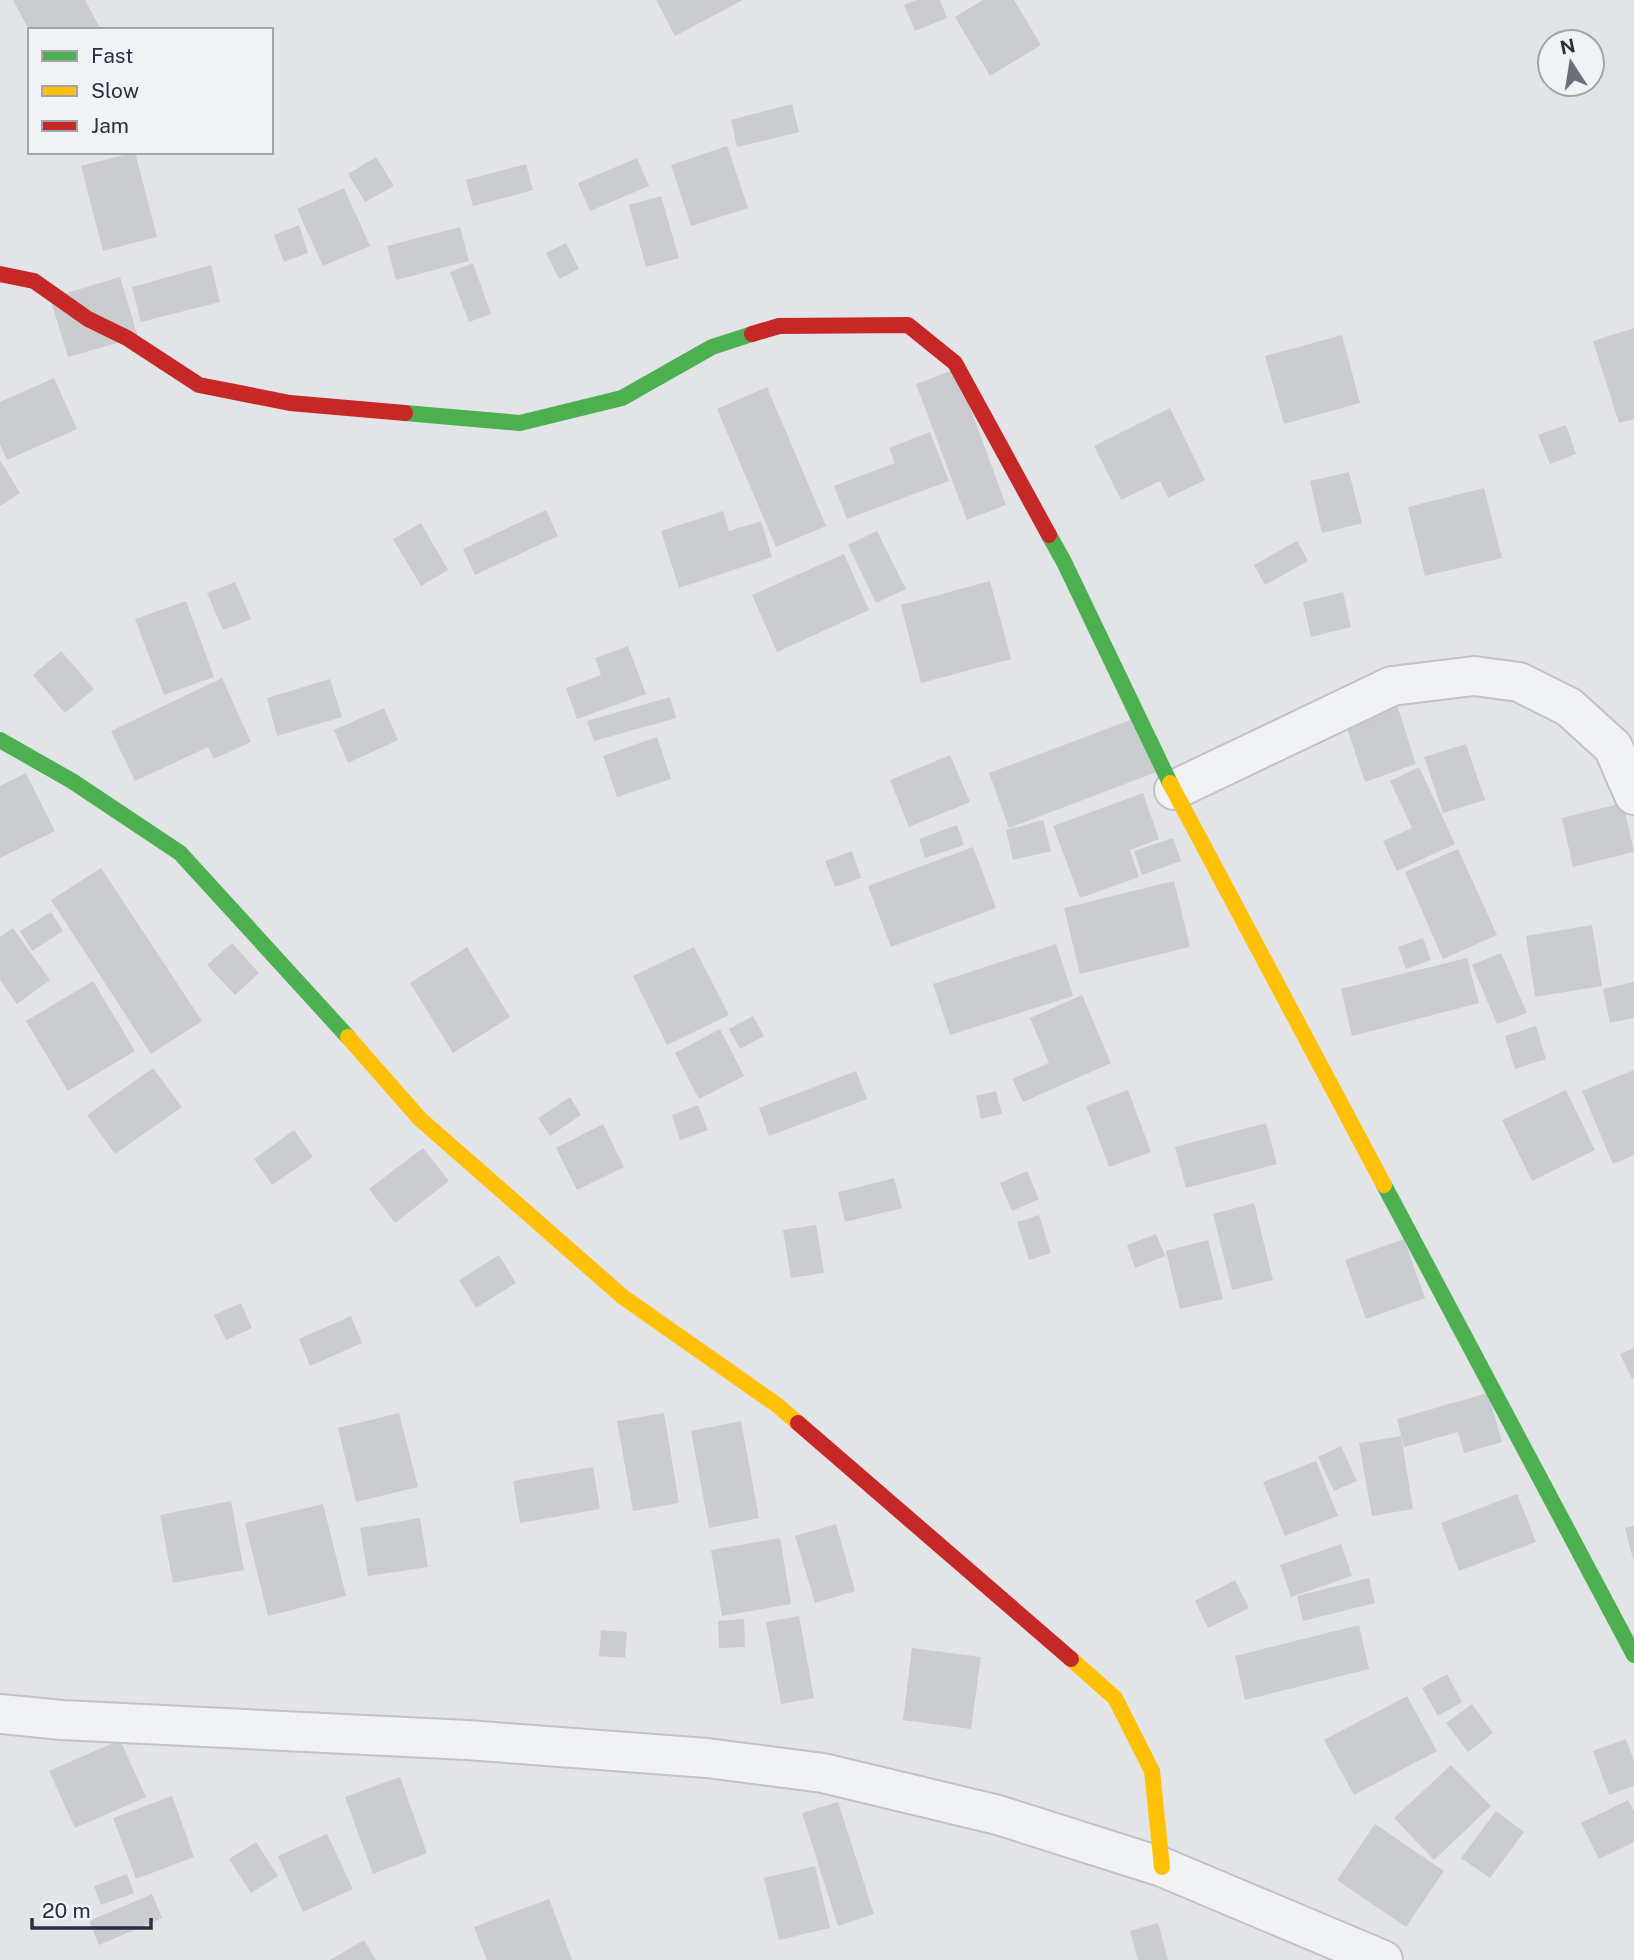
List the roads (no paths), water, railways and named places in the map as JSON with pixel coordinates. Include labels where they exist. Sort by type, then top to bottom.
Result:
[{"type":"street","points":[[0,274],[34,281],[88,319],[127,338],[199,385],[289,403],[520,423],[622,398],[712,347],[779,326],[908,325],[955,363],[1064,562],[1174,790],[1634,1655]]},
{"type":"street","points":[[1174,790],[1392,686],[1474,676],[1518,682],[1569,707],[1614,747],[1634,795]]},
{"type":"street","points":[[0,740],[72,781],[180,853],[420,1119],[623,1297],[777,1405],[1115,1698],[1152,1771],[1162,1867]]},
{"type":"street","points":[[0,1714],[62,1720],[467,1740],[707,1758],[823,1773],[998,1815],[1162,1867],[1383,1960]]}]
